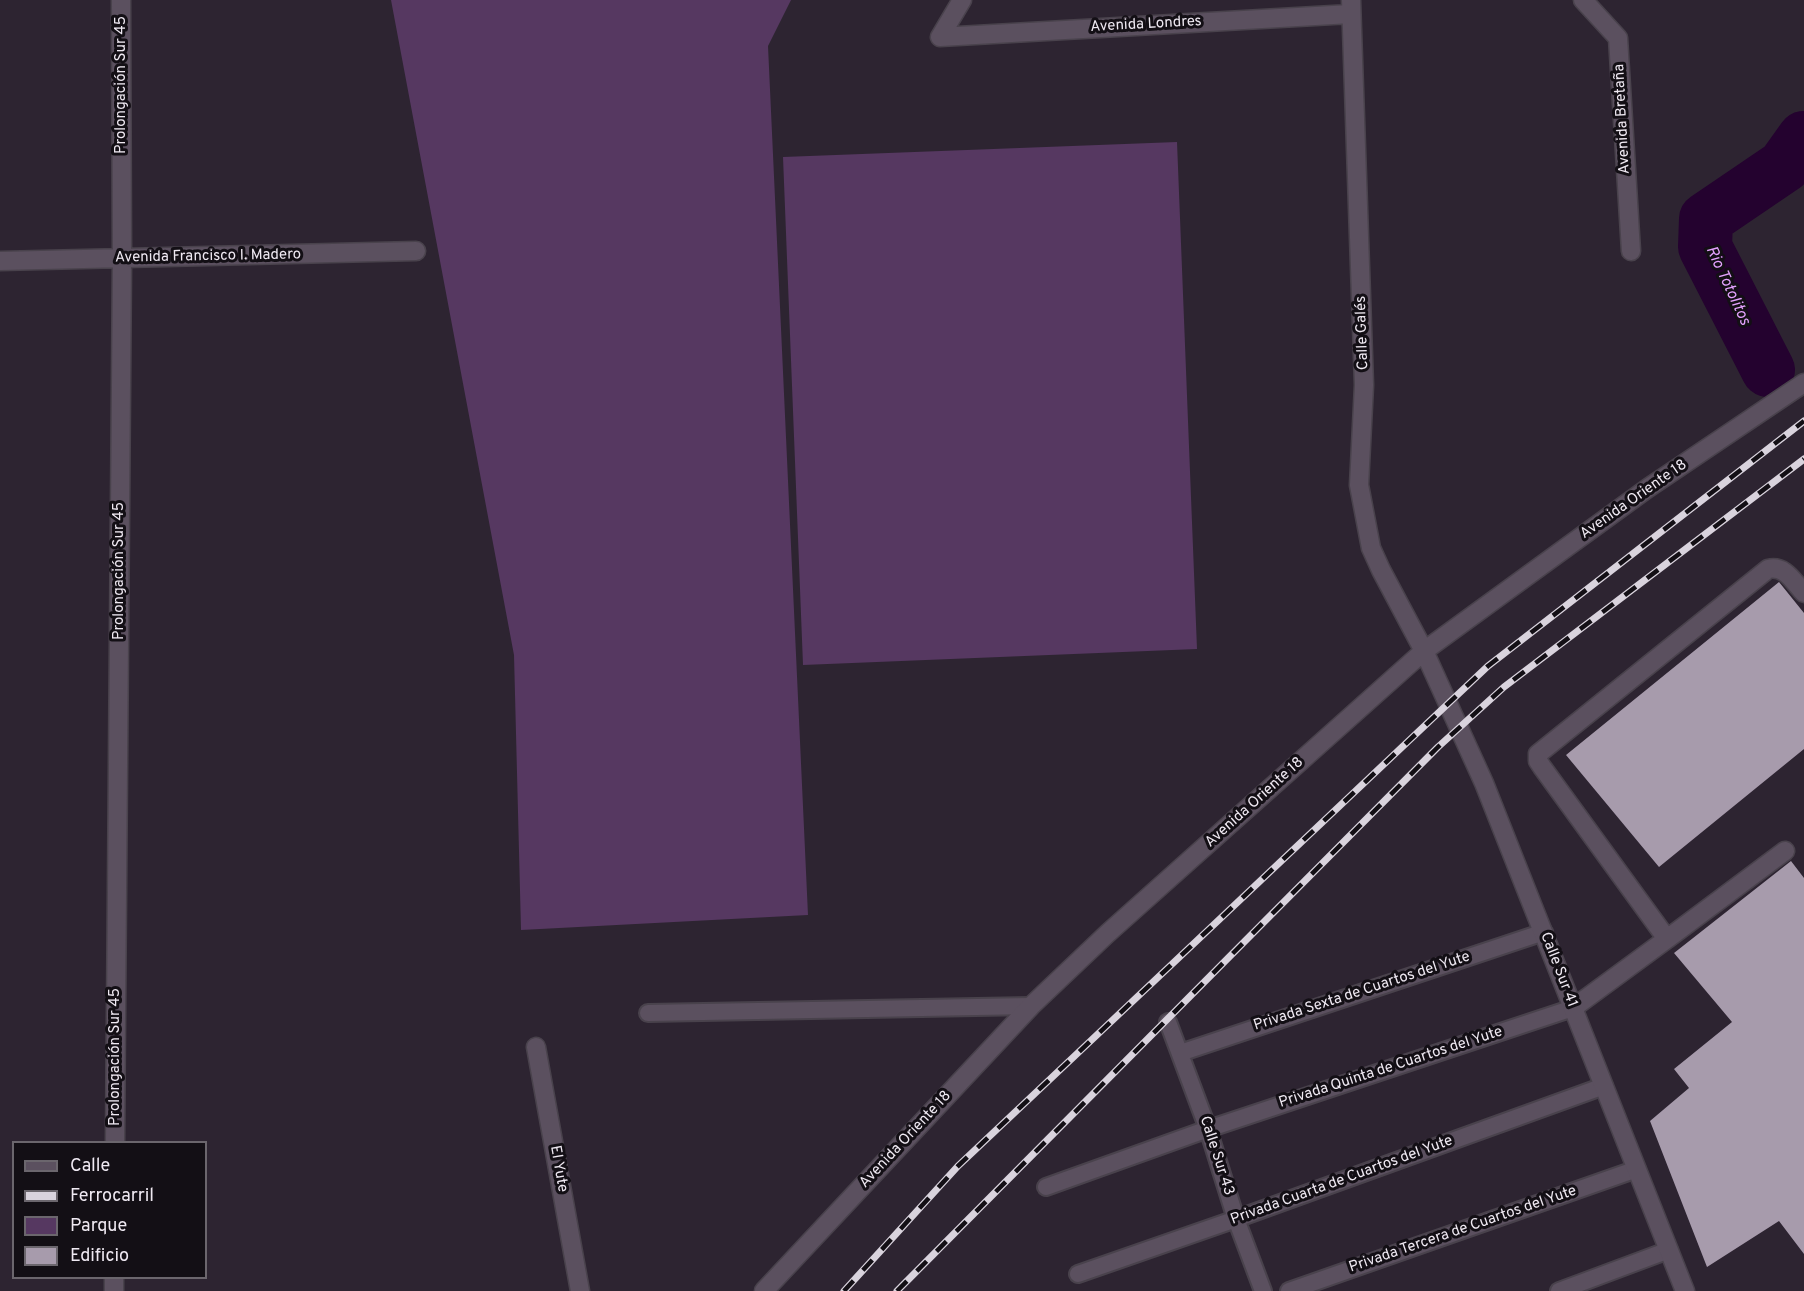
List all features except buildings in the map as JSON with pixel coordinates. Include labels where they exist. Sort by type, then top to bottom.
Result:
[{"type":"street","name":"Prolongación Sur 45","points":[[115,1141],[123,259],[122,0]]},
{"type":"street","name":"Avenida Londres","points":[[962,0],[940,37],[1351,7]]},
{"type":"street","name":"Avenida Bretaña","points":[[1583,0],[1618,38],[1631,251]]},
{"type":"street","name":"Calle Galés","points":[[1351,7],[1364,385],[1359,485],[1371,549],[1424,651]]},
{"type":"street","name":"Avenida Francisco I. Madero","points":[[0,261],[416,251]]},
{"type":"street","name":"Avenida Oriente 18","points":[[764,1291],[1031,1006],[1108,933],[1424,651],[1648,488],[1804,383]]},
{"type":"street","points":[[1667,939],[1538,761],[1538,754],[1767,569],[1776,567],[1784,570],[1804,593]]},
{"type":"street","name":"Calle Sur 41","points":[[1424,651],[1484,783],[1685,1291]]},
{"type":"street","points":[[1573,1008],[1785,852]]},
{"type":"street","name":"El Yute","points":[[536,1047],[580,1291]]},
{"type":"lane","name":"Privada Sexta de Cuartos del Yute","points":[[1180,1053],[1544,932]]},
{"type":"lane","points":[[648,1013],[1031,1006]]},
{"type":"lane","name":"Privada Quinta de Cuartos del Yute","points":[[1046,1187],[1208,1129],[1573,1008]]},
{"type":"lane","name":"Calle Sur 43","points":[[1168,1022],[1208,1129],[1236,1220],[1263,1291]]},
{"type":"lane","name":"Privada Cuarta de Cuartos del Yute","points":[[1078,1274],[1236,1220],[1604,1086]]},
{"type":"lane","name":"Privada Tercera de Cuartos del Yute","points":[[1290,1291],[1637,1169]]},
{"type":"lane","points":[[1559,1291],[1669,1250]]},
{"type":"green space","points":[[391,0],[791,0],[768,46],[808,915],[521,930],[514,655]]},
{"type":"green space","points":[[1177,142],[1197,649],[803,665],[783,157]]},
{"type":"waterway","name":"Rio Totolitos","points":[[1768,370],[1705,247],[1706,219],[1784,166],[1804,138]]},
{"type":"railway","points":[[844,1291],[958,1166],[1488,666],[1804,421]]},
{"type":"railway","points":[[897,1291],[1438,747],[1504,687],[1804,459]]}]
